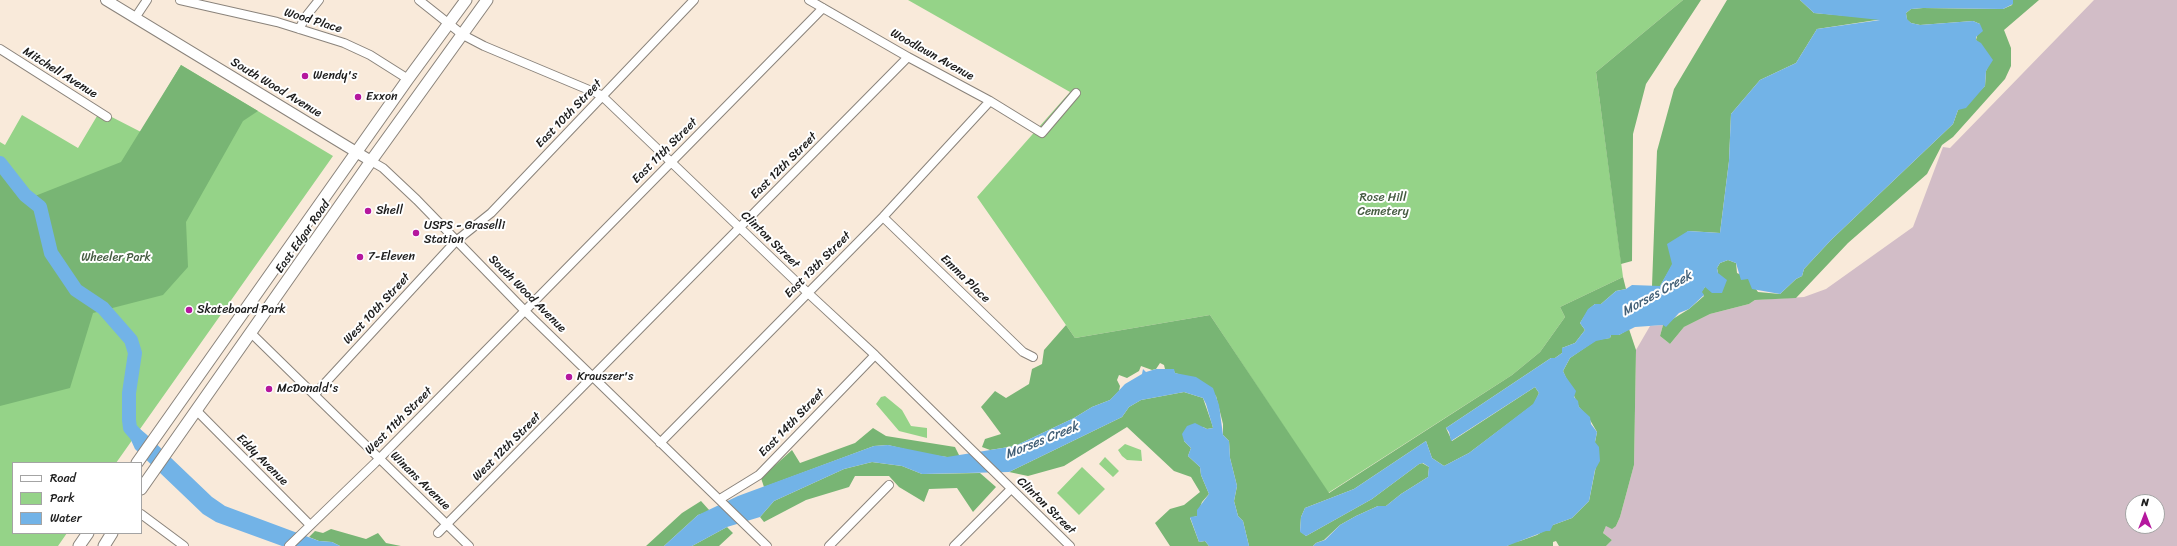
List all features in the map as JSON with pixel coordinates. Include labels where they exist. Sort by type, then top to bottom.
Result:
[{"type":"highway","name":"East Edgar Road","points":[[138,462],[408,79],[466,0]]},
{"type":"highway","name":"East Edgar Road","points":[[142,488],[371,161],[488,0]]},
{"type":"highway","points":[[79,546],[87,534]]},
{"type":"highway","points":[[104,546],[111,534]]},
{"type":"main road","name":"South Wood Avenue","points":[[106,0],[371,161]]},
{"type":"street","points":[[135,18],[147,0]]},
{"type":"street","name":"Wood Place","points":[[180,0],[198,2],[299,29],[351,45],[408,79]]},
{"type":"street","points":[[299,29],[306,15],[319,0]]},
{"type":"street","name":"Clinton Street","points":[[419,0],[463,35],[484,46],[602,97],[875,355],[1070,546]]},
{"type":"street","name":"East 10th Street","points":[[456,241],[491,213],[694,0]]},
{"type":"street","name":"Woodlawn Avenue","points":[[809,0],[908,57],[990,100],[1042,133],[1076,93]]},
{"type":"street","name":"East 11th Street","points":[[525,311],[823,8]]},
{"type":"street","name":"Mitchell Avenue","points":[[0,49],[107,117]]},
{"type":"street","name":"East 12th Street","points":[[593,378],[908,57]]},
{"type":"street","name":"East 13th Street","points":[[660,443],[883,217],[990,100]]},
{"type":"street","name":"South Wood Avenue","points":[[371,161],[383,168],[593,378],[767,546]]},
{"type":"street","name":"Emma Place","points":[[883,217],[1023,352],[1033,357]]},
{"type":"street","name":"West 10th Street","points":[[315,394],[456,241]]},
{"type":"street","name":"West 11th Street","points":[[289,546],[380,458],[525,311]]},
{"type":"street","name":"Winans Avenue","points":[[251,333],[469,546]]},
{"type":"street","name":"East 14th Street","points":[[721,500],[759,474],[875,355]]},
{"type":"street","name":"West 12th Street","points":[[438,533],[593,378]]},
{"type":"street","name":"Eddy Avenue","points":[[197,411],[310,525]]},
{"type":"street","points":[[829,546],[889,485]]},
{"type":"street","points":[[954,546],[1011,489]]},
{"type":"street","points":[[142,515],[184,546]]},
{"type":"shaded area","points":[[2094,0],[2177,0],[2177,546],[1606,546],[1612,540],[1603,533],[1606,526],[1616,526],[1620,517],[1634,465],[1636,350],[1650,326],[1663,325],[1660,336],[1670,344],[1684,327],[1710,314],[1749,304],[1755,300],[1804,297],[1826,289],[1913,227],[1943,147],[1950,148]]},
{"type":"green space","name":"Rose Hill Cemetery","points":[[908,0],[1683,0],[1596,72],[1623,277],[1560,307],[1565,317],[1540,352],[1512,375],[1328,493],[1210,315],[1075,338],[977,197],[1070,92]]},
{"type":"green space","points":[[1683,0],[1701,0],[1646,84],[1633,134],[1632,261],[1621,264],[1596,72]]},
{"type":"green space","points":[[1727,0],[1800,0],[1814,13],[1883,19],[1817,29],[1796,63],[1760,80],[1731,114],[1729,161],[1720,233],[1688,231],[1673,264],[1660,286],[1652,286],[1657,151],[1674,89]]},
{"type":"green space","points":[[2013,0],[2039,0],[2004,30],[2011,48],[2011,66],[2005,79],[1953,137],[1942,145],[1927,174],[1848,243],[1796,298],[1755,300],[1749,304],[1710,314],[1684,327],[1670,344],[1660,336],[1663,325],[1689,309],[1704,296],[1701,292],[1705,287],[1708,287],[1718,273],[1717,268],[1720,263],[1728,260],[1736,263],[1737,273],[1748,278],[1758,292],[1780,294],[1796,279],[1802,276],[1804,269],[1831,240],[1953,124],[1958,110],[1985,86],[1986,71],[1989,64],[1976,40],[1980,24],[1973,21],[1920,25],[1911,23],[1907,20],[1906,13],[1911,9],[1923,8],[2003,9],[2012,5]]},
{"type":"green space","name":"Wheeler Park","points":[[181,65],[333,156],[117,462],[12,462],[12,534],[66,534],[58,546],[0,546],[0,142],[5,145],[22,115],[78,148],[100,111],[141,132]]},
{"type":"green space","points":[[181,65],[258,111],[243,121],[186,222],[188,267],[163,295],[93,313],[70,388],[0,406],[0,166],[35,196],[121,162]]},
{"type":"green space","points":[[1623,277],[1626,289],[1616,291],[1601,304],[1595,304],[1589,309],[1580,323],[1585,330],[1575,343],[1562,348],[1562,353],[1555,358],[1551,358],[1446,428],[1452,441],[1535,387],[1539,393],[1534,404],[1469,453],[1444,466],[1432,458],[1426,441],[1354,489],[1305,508],[1301,517],[1300,531],[1306,536],[1372,499],[1419,464],[1422,463],[1429,467],[1428,477],[1401,494],[1386,506],[1378,506],[1356,516],[1340,525],[1324,540],[1313,546],[1249,546],[1243,521],[1238,516],[1234,501],[1237,486],[1230,458],[1229,441],[1223,435],[1223,424],[1216,396],[1191,378],[1175,373],[1173,369],[1165,369],[1164,365],[1160,363],[1156,369],[1152,370],[1141,366],[1139,371],[1127,378],[1119,375],[1117,380],[1120,386],[1119,391],[1110,400],[1092,407],[1074,418],[1015,446],[990,450],[982,447],[985,439],[1001,434],[981,407],[995,391],[1006,398],[1029,384],[1032,369],[1042,364],[1044,350],[1066,325],[1075,338],[1210,315],[1329,493],[1512,375],[1540,352],[1565,317],[1560,307]]},
{"type":"green space","points":[[1629,329],[1636,350],[1634,465],[1620,517],[1616,526],[1612,529],[1606,526],[1603,533],[1612,540],[1606,546],[1559,546],[1556,541],[1553,542],[1553,546],[1507,546],[1514,542],[1537,535],[1553,525],[1572,518],[1589,501],[1596,466],[1595,442],[1597,432],[1590,420],[1579,407],[1563,371],[1570,358],[1596,340],[1610,338],[1611,335],[1619,335]]},
{"type":"green space","points":[[1184,392],[1203,398],[1213,428],[1207,429],[1203,427],[1184,441],[1191,448],[1188,456],[1200,467],[1201,475],[1209,494],[1202,502],[1197,516],[1190,518],[1199,542],[1205,541],[1209,546],[1170,546],[1155,523],[1170,509],[1184,505],[1200,492],[1191,477],[1174,471],[1127,427],[1064,466],[1028,476],[1009,472],[1122,417],[1129,407],[1141,400]]},
{"type":"green space","points":[[885,396],[902,410],[911,426],[927,428],[927,438],[899,431],[876,404],[881,397]]},
{"type":"green space","points":[[873,428],[886,436],[955,447],[960,457],[925,454],[888,445],[874,446],[764,487],[761,478],[792,450],[800,463],[855,443]]},
{"type":"green space","points":[[1125,444],[1141,450],[1142,461],[1127,460],[1122,456],[1118,450]]},
{"type":"green space","points":[[1105,457],[1119,471],[1113,477],[1099,464]]},
{"type":"green space","points":[[872,462],[902,466],[922,474],[980,473],[996,487],[973,512],[957,488],[929,489],[924,502],[899,487],[889,476],[855,476],[849,487],[806,500],[764,522],[760,517],[774,501],[844,469]]},
{"type":"green space","points":[[1082,467],[1105,489],[1079,515],[1057,493]]},
{"type":"green space","points":[[701,501],[710,511],[698,515],[664,546],[646,546],[682,513]]},
{"type":"green space","points":[[727,527],[733,533],[719,546],[692,546]]},
{"type":"green space","points":[[331,529],[366,539],[378,533],[386,543],[401,546],[340,546],[332,542],[319,541],[309,537],[315,531],[323,533]]},
{"type":"water","points":[[1800,0],[2013,0],[2013,4],[2003,9],[1923,8],[1911,9],[1906,13],[1907,19],[1911,23],[1920,25],[1973,21],[1980,24],[1983,31],[1976,37],[1976,40],[1981,43],[1993,60],[1986,71],[1985,86],[1966,108],[1958,110],[1953,124],[1831,240],[1804,269],[1802,276],[1796,279],[1780,294],[1752,289],[1748,279],[1741,280],[1736,263],[1728,260],[1720,263],[1717,268],[1718,273],[1727,280],[1722,293],[1712,293],[1705,287],[1702,292],[1704,295],[1689,309],[1679,313],[1666,327],[1663,325],[1635,327],[1619,335],[1611,335],[1610,338],[1596,341],[1570,358],[1563,371],[1576,391],[1574,397],[1578,401],[1579,407],[1590,417],[1591,424],[1597,432],[1595,442],[1599,447],[1600,461],[1595,470],[1589,501],[1572,518],[1553,525],[1550,531],[1546,531],[1507,546],[1313,546],[1316,543],[1325,540],[1340,525],[1356,516],[1378,506],[1386,506],[1401,494],[1428,477],[1429,467],[1423,463],[1419,464],[1372,499],[1306,536],[1300,532],[1301,517],[1305,508],[1354,489],[1426,441],[1432,458],[1444,466],[1469,453],[1533,404],[1539,393],[1535,387],[1451,441],[1449,432],[1446,428],[1551,358],[1555,358],[1562,353],[1562,348],[1575,343],[1585,330],[1580,323],[1588,309],[1595,304],[1601,304],[1616,291],[1626,289],[1632,285],[1660,286],[1672,264],[1667,244],[1688,231],[1720,233],[1729,161],[1731,114],[1760,80],[1796,63],[1817,29],[1880,20],[1814,13]]},
{"type":"water","points":[[1143,369],[1146,372],[1156,369],[1174,369],[1175,373],[1196,377],[1213,388],[1219,405],[1223,435],[1229,441],[1230,458],[1237,486],[1234,501],[1238,516],[1243,521],[1249,546],[1209,546],[1205,541],[1199,542],[1190,517],[1197,516],[1197,510],[1209,494],[1201,475],[1200,467],[1188,456],[1191,448],[1184,441],[1182,434],[1187,426],[1195,423],[1207,429],[1213,428],[1203,398],[1184,392],[1141,400],[1129,407],[1122,417],[1009,472],[922,474],[902,466],[872,462],[844,469],[774,501],[760,517],[727,527],[692,546],[664,546],[698,515],[738,496],[874,446],[888,445],[947,457],[1015,446],[1074,418],[1092,407],[1110,400],[1125,384],[1142,374]]},
{"type":"water","points":[[129,420],[146,434],[212,497],[225,506],[319,541],[332,542],[340,546],[282,546],[216,522],[203,514],[135,449],[130,438]]},
{"type":"waterway","name":"Morses Creek","points":[[0,163],[25,195],[40,207],[51,253],[76,290],[103,308],[131,340],[135,353],[129,393],[129,420],[130,428],[137,436]]},
{"type":"place","name":"Wendy's","points":[[305,76]]},
{"type":"place","name":"Exxon","points":[[358,97]]},
{"type":"place","name":"Shell","points":[[368,211]]},
{"type":"place","name":"USPS - Graselli Station","points":[[416,233]]},
{"type":"place","name":"7-Eleven","points":[[360,257]]},
{"type":"place","name":"Skateboard Park","points":[[189,310]]},
{"type":"place","name":"Krauszer's","points":[[569,377]]},
{"type":"place","name":"McDonald's","points":[[269,389]]}]
